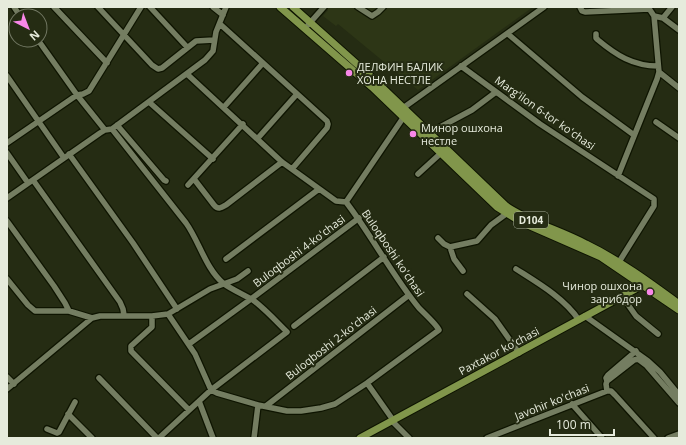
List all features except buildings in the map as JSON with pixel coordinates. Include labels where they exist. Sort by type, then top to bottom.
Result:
[{"type":"main road","name":"D104","points":[[280,7],[372,87],[506,214],[601,257],[679,304]]},
{"type":"main road","name":"D104","points":[[293,7],[367,72],[506,206],[528,219],[584,242],[619,262],[679,310]]},
{"type":"main road","name":"Paxtakor koʻchasi","points":[[360,438],[519,353],[645,283]]},
{"type":"street","points":[[54,7],[108,63]]},
{"type":"street","points":[[98,7],[152,65],[158,69],[162,68],[186,47],[196,41],[214,40]]},
{"type":"street","points":[[7,144],[77,95],[84,94],[91,89],[141,7]]},
{"type":"street","points":[[150,7],[186,47]]},
{"type":"street","points":[[213,7],[223,15]]},
{"type":"street","points":[[7,198],[105,130],[115,127],[187,74],[210,55],[214,48],[214,40],[226,7]]},
{"type":"street","points":[[305,29],[324,7]]},
{"type":"street","points":[[358,7],[372,16],[383,7]]},
{"type":"street","points":[[403,108],[544,7]]},
{"type":"street","points":[[580,7],[582,11],[585,12],[649,8],[654,16],[658,69],[657,79],[618,176]]},
{"type":"street","points":[[663,18],[672,7]]},
{"type":"street","points":[[654,16],[663,18],[679,30]]},
{"type":"street","points":[[220,24],[327,121],[327,128],[292,169]]},
{"type":"street","points":[[508,34],[582,96],[634,135]]},
{"type":"street","points":[[596,34],[596,38],[598,40],[618,55],[640,65],[658,69],[679,88]]},
{"type":"street","points":[[44,48],[77,95],[105,130]]},
{"type":"street","points":[[224,107],[263,64]]},
{"type":"street","name":"Margʻilon 6-tor koʻchasi","points":[[461,66],[540,124],[654,199],[655,201],[650,213],[619,262]]},
{"type":"street","points":[[187,74],[243,124],[282,162],[336,201],[346,202],[403,118]]},
{"type":"street","points":[[7,76],[64,158]]},
{"type":"street","points":[[429,133],[472,110],[496,92]]},
{"type":"street","points":[[258,138],[297,94]]},
{"type":"street","points":[[149,102],[213,159]]},
{"type":"street","points":[[656,122],[679,138]]},
{"type":"street","points":[[188,185],[243,124]]},
{"type":"street","points":[[115,127],[164,180],[166,180]]},
{"type":"street","points":[[99,378],[158,438],[211,390],[287,332],[258,304],[224,284],[208,263],[186,223],[115,127]]},
{"type":"street","points":[[418,174],[441,153]]},
{"type":"street","points":[[7,154],[30,181],[120,302],[124,315]]},
{"type":"street","points":[[70,154],[133,243],[177,309]]},
{"type":"street","points":[[194,179],[214,205],[217,208],[220,208],[282,162]]},
{"type":"street","points":[[226,259],[319,189]]},
{"type":"street","name":"Buloqboshi koʻchasi","points":[[346,202],[409,295],[439,330],[367,383]]},
{"type":"street","points":[[438,238],[450,247],[476,241],[491,225],[506,214]]},
{"type":"street","name":"Buloqboshi 4-koʻchasi","points":[[189,344],[358,218]]},
{"type":"street","points":[[7,221],[58,292],[69,311]]},
{"type":"street","points":[[450,247],[454,259],[463,271]]},
{"type":"street","points":[[294,326],[384,257]]},
{"type":"street","points":[[516,269],[541,285],[582,318],[636,351],[660,372],[679,395]]},
{"type":"street","points":[[7,389],[92,318],[100,316],[152,316],[168,314],[210,289],[238,279],[248,271]]},
{"type":"street","points":[[7,279],[28,305],[35,311],[69,311],[92,318]]},
{"type":"street","points":[[467,294],[495,319],[519,353]]},
{"type":"street","name":"Buloqboshi 2-koʻchasi","points":[[266,406],[409,295]]},
{"type":"street","points":[[622,296],[636,316],[658,334]]},
{"type":"street","points":[[168,314],[189,344],[211,390],[258,405],[287,411],[301,411],[335,404],[367,383],[392,421],[409,438]]},
{"type":"street","points":[[152,316],[152,327],[132,346],[131,351],[189,410]]},
{"type":"street","points":[[607,391],[606,378],[608,375],[636,351]]},
{"type":"street","points":[[607,381],[634,360],[638,359],[646,365],[679,404]]},
{"type":"street","points":[[7,377],[14,384]]},
{"type":"street","name":"Javohir ko'chasi","points":[[487,438],[572,404],[607,391],[611,391],[654,438]]},
{"type":"street","points":[[199,401],[213,438]]},
{"type":"street","points":[[47,429],[56,433],[59,432],[76,402]]},
{"type":"street","points":[[572,404],[602,438]]},
{"type":"street","points":[[254,438],[258,405]]},
{"type":"street","points":[[68,414],[92,438]]},
{"type":"street","points":[[668,438],[679,434]]},
{"type":"shaded area","points":[[325,7],[533,7],[418,90],[338,24],[336,26],[323,16],[328,10]]},
{"type":"place","name":"ДЕЛФИН БАЛИК ХОНА НЕСТЛЕ","points":[[349,73]]},
{"type":"place","name":"Минор ошхона нестле","points":[[413,134]]},
{"type":"place","name":"Чинор ошхона зарибдор","points":[[650,292]]}]
